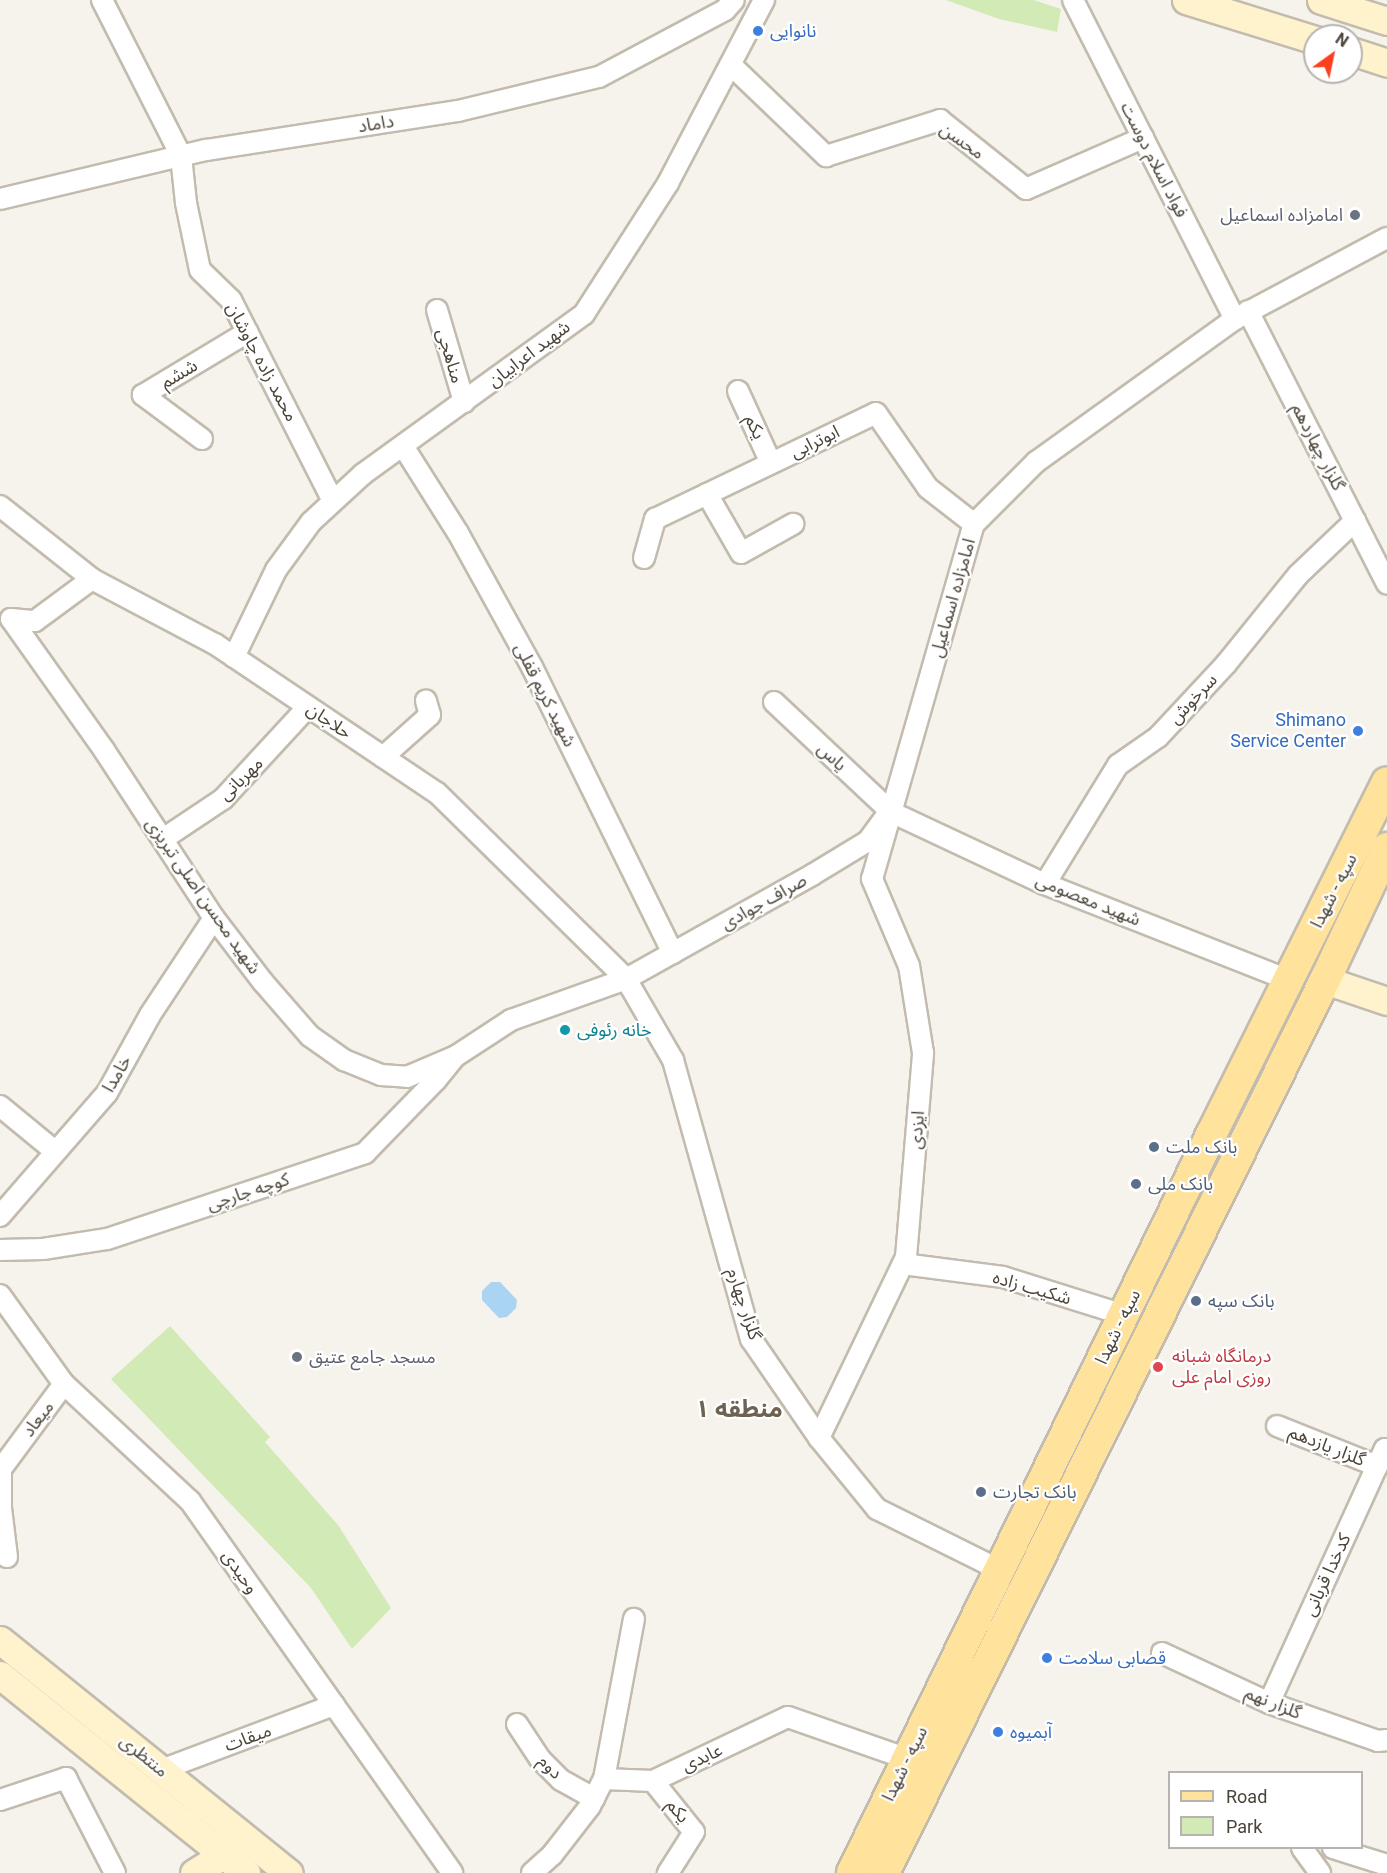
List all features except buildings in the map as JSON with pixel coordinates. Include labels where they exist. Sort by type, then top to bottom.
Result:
[{"type":"main road","points":[[1186,0],[1303,36]]},
{"type":"main road","points":[[1321,0],[1353,4],[1387,21]]},
{"type":"main road","points":[[1363,55],[1387,63]]},
{"type":"main road","name":"سپه - شهدا","points":[[852,1873],[1387,782]]},
{"type":"main road","name":"سپه - شهدا","points":[[884,1873],[1325,980],[1387,848]]},
{"type":"main road","points":[[1325,980],[1387,1001]]},
{"type":"main road","name":"منتظری","points":[[0,1640],[289,1873]]},
{"type":"main road","name":"منتظری","points":[[1,1678],[246,1873]]},
{"type":"main road","points":[[194,1873],[223,1855]]},
{"type":"street","points":[[102,0],[181,156]]},
{"type":"street","name":"داماد","points":[[0,199],[181,156],[458,111],[598,77],[725,10],[734,0]]},
{"type":"street","name":"شهید اعرابیان","points":[[234,657],[276,570],[311,522],[363,474],[584,314],[668,183],[764,0]]},
{"type":"street","name":"فواد اسلام دوست","points":[[1073,0],[1143,138],[1241,315]]},
{"type":"street","name":"محسن","points":[[731,64],[826,156],[940,120],[1026,189],[1143,138]]},
{"type":"street","name":"محمد زاده چاوشان","points":[[181,156],[186,203],[200,270],[231,300],[333,501]]},
{"type":"street","name":"امامزاده اسماعیل","points":[[891,812],[974,524],[1036,462],[1241,315],[1387,238]]},
{"type":"street","name":"مناهجی","points":[[437,310],[464,402]]},
{"type":"street","name":"گلزار چهاردهم","points":[[1241,315],[1355,521],[1387,584]]},
{"type":"street","name":"ششم","points":[[202,439],[143,395],[248,333]]},
{"type":"street","name":"یکم","points":[[738,391],[771,463]]},
{"type":"street","name":"ابوترابی","points":[[644,558],[655,519],[876,413],[928,488],[974,524]]},
{"type":"street","name":"شهید کریم قفلی","points":[[403,446],[458,533],[526,657],[673,953]]},
{"type":"street","points":[[707,494],[741,553],[793,524]]},
{"type":"street","name":"حلاجان","points":[[0,506],[92,579],[234,657],[437,794],[626,979]]},
{"type":"street","name":"سرخوش","points":[[1045,884],[1118,765],[1158,737],[1226,664],[1299,575],[1355,521]]},
{"type":"street","name":"شهید محسن اصلی تبریزی","points":[[92,579],[35,621],[11,618],[104,750],[214,918],[263,982],[310,1036],[344,1060],[381,1075],[407,1077],[456,1056]]},
{"type":"street","points":[[383,757],[430,716],[426,701]]},
{"type":"street","name":"یاس","points":[[774,702],[891,812]]},
{"type":"street","name":"مهربانی","points":[[162,839],[223,799],[308,707]]},
{"type":"street","name":"صراف جوادی","points":[[456,1056],[511,1020],[626,979],[812,876],[867,840],[891,812]]},
{"type":"street","name":"شهید معصومی","points":[[891,812],[1045,884],[1289,980]]},
{"type":"street","name":"ایزدی","points":[[819,1438],[906,1257],[923,1053],[909,966],[872,879],[891,812]]},
{"type":"street","name":"خامدا","points":[[0,1216],[107,1093],[150,1015],[214,918]]},
{"type":"street","name":"گلزار چهارم","points":[[626,979],[673,1060],[752,1339],[819,1438],[877,1509],[1000,1570]]},
{"type":"street","name":"کوچه جارچی","points":[[0,1250],[43,1249],[107,1239],[365,1153],[436,1080],[456,1056]]},
{"type":"street","points":[[0,1106],[56,1152]]},
{"type":"street","name":"شکیب زاده","points":[[903,1264],[1003,1277],[1124,1315]]},
{"type":"street","name":"وحیدی","points":[[0,1295],[64,1384],[190,1501],[452,1873]]},
{"type":"street","name":"میعاد","points":[[7,1557],[1,1508],[1,1469],[64,1384]]},
{"type":"street","name":"گلزار یازدهم","points":[[1277,1426],[1382,1458]]},
{"type":"street","name":"کدخدا قربانی","points":[[1269,1703],[1382,1458]]},
{"type":"street","points":[[532,1873],[552,1855],[594,1798],[604,1779],[634,1619]]},
{"type":"street","name":"گلزار نهم","points":[[1162,1653],[1269,1703],[1378,1741],[1387,1740]]},
{"type":"street","points":[[1,1678],[23,1658]]},
{"type":"street","name":"میقات","points":[[161,1770],[334,1705]]},
{"type":"street","name":"عابدی","points":[[604,1779],[653,1781],[788,1717],[908,1759]]},
{"type":"street","name":"دوم","points":[[517,1724],[540,1759],[561,1780],[594,1798]]},
{"type":"street","points":[[0,1800],[66,1778],[115,1873]]},
{"type":"street","name":"یکم","points":[[653,1781],[694,1832],[668,1873]]},
{"type":"street","points":[[1303,1849],[1320,1873]]},
{"type":"street","points":[[1336,1849],[1387,1865]]},
{"type":"green space","points":[[946,0],[1034,0],[1061,9],[1057,32],[999,19]]},
{"type":"green space","points":[[170,1326],[270,1437],[265,1442],[338,1525],[391,1608],[352,1649],[311,1588],[111,1379]]},
{"type":"water","points":[[491,1282],[500,1282],[517,1300],[516,1308],[507,1317],[499,1318],[482,1300],[482,1291]]},
{"type":"place","name":"نانوایی","points":[[758,31]]},
{"type":"place","name":"امامزاده اسماعیل","points":[[1355,215]]},
{"type":"place","name":"Shimano Service Center","points":[[1358,731]]},
{"type":"place","name":"خانه رئوفی","points":[[565,1030]]},
{"type":"place","name":"بانک ملت","points":[[1154,1147]]},
{"type":"place","name":"بانک ملی","points":[[1136,1184]]},
{"type":"place","name":"بانک سپه","points":[[1196,1301]]},
{"type":"place","name":"مسجد جامع عتیق","points":[[297,1357]]},
{"type":"place","name":"درمانگاه شبانه روزی امام علی","points":[[1158,1367]]},
{"type":"place","name":"بانک تجارت","points":[[981,1492]]},
{"type":"place","name":"قصابی سلامت","points":[[1047,1658]]},
{"type":"place","name":"آبمیوه","points":[[998,1732]]},
{"type":"district","name":"منطقه ۱","points":[[739,1410]]}]
